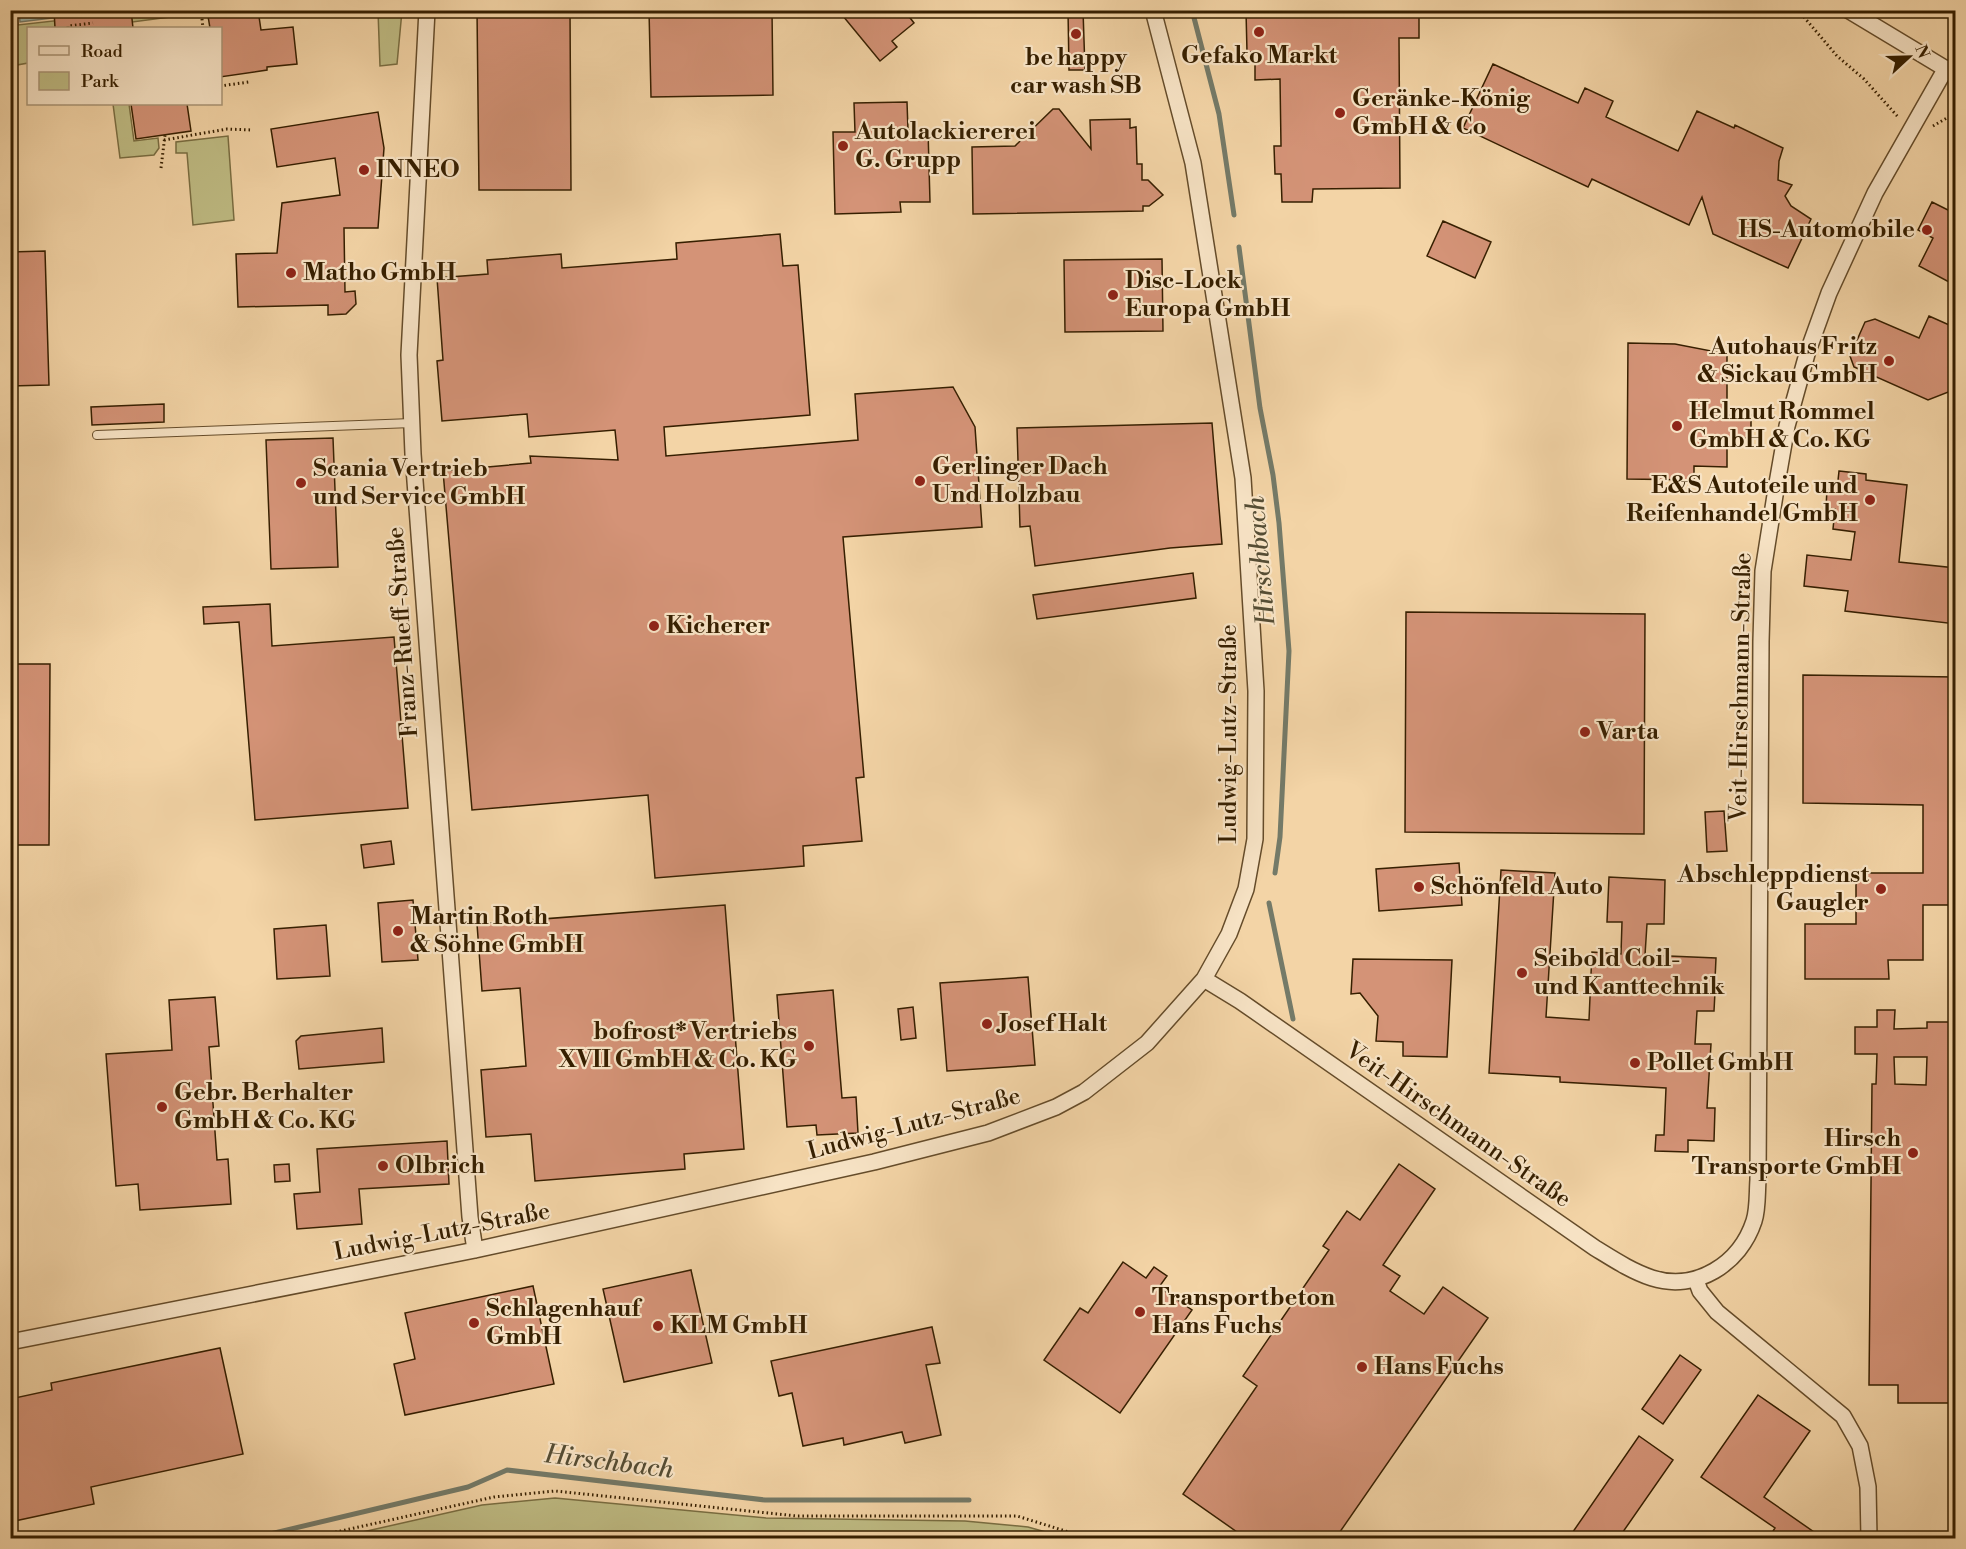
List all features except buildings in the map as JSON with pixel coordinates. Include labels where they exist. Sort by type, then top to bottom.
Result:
[{"type":"street","name":"Franz-Rueff-Straße","points":[[427,10],[409,355],[445,901],[470,1217],[475,1250]]},
{"type":"street","name":"Ludwig-Lutz-Straße","points":[[10,1342],[475,1250],[874,1162],[988,1133],[1031,1118],[1084,1092],[1147,1043],[1204,979],[1229,934],[1246,889],[1255,839],[1256,691],[1244,478],[1193,163],[1153,10]]},
{"type":"street","points":[[1848,10],[1951,71]]},
{"type":"street","name":"Veit-Hirschmann-Straße","points":[[1204,979],[1240,1001],[1594,1248],[1629,1269],[1653,1279],[1671,1282],[1696,1280],[1729,1262],[1743,1246],[1754,1220],[1758,1180],[1763,571],[1787,426],[1807,354],[1829,293],[1875,193],[1914,125],[1951,71]]},
{"type":"street","points":[[1696,1280],[1700,1291],[1717,1312],[1844,1416],[1860,1446],[1868,1487],[1869,1539]]},
{"type":"lane","points":[[97,435],[412,423]]},
{"type":"path","points":[[201,10],[203,27]]},
{"type":"path","points":[[1798,10],[1837,56],[1864,80],[1899,118],[1926,132],[1937,123],[1956,115]]},
{"type":"path","points":[[68,27],[93,22]]},
{"type":"path","points":[[222,86],[249,82]]},
{"type":"path","points":[[160,168],[164,137],[227,129],[252,130]]},
{"type":"path","points":[[309,1539],[494,1497],[555,1491],[797,1516],[1017,1516],[1088,1539]]},
{"type":"green space","points":[[192,10],[192,14],[125,23],[123,11]]},
{"type":"green space","points":[[10,11],[16,11],[18,25],[62,20],[63,27],[27,27],[27,63],[11,66]]},
{"type":"green space","points":[[378,11],[402,11],[397,64],[380,66]]},
{"type":"green space","points":[[113,105],[129,105],[134,141],[158,138],[159,148],[154,155],[120,158]]},
{"type":"green space","points":[[228,136],[234,220],[193,225],[187,153],[176,153],[176,142]]},
{"type":"green space","points":[[555,1498],[766,1518],[965,1521],[1028,1527],[1067,1538],[336,1538],[482,1505]]},
{"type":"water","points":[[92,10],[92,13],[20,22],[19,11]]},
{"type":"waterway","name":"Hirschbach","points":[[1192,10],[1219,114],[1234,215]]},
{"type":"waterway","name":"Hirschbach","points":[[1239,247],[1260,408],[1273,475],[1279,523],[1289,651],[1280,837],[1275,873]]},
{"type":"waterway","name":"Hirschbach","points":[[1269,903],[1293,1019]]},
{"type":"waterway","name":"Hirschbach","points":[[253,1538],[468,1487],[507,1470],[765,1500],[969,1500]]},
{"type":"place","name":"Gefako Markt","points":[[1259,32]]},
{"type":"place","name":"be happy car wash SB","points":[[1076,34]]},
{"type":"place","name":"Geränke-König GmbH & Co","points":[[1340,113]]},
{"type":"place","name":"Autolackiererei G. Grupp","points":[[843,146]]},
{"type":"place","name":"INNEO","points":[[364,170]]},
{"type":"place","name":"HS-Automobile","points":[[1927,230]]},
{"type":"place","name":"Matho GmbH","points":[[291,273]]},
{"type":"place","name":"Disc-Lock Europa GmbH","points":[[1113,295]]},
{"type":"place","name":"Autohaus Fritz & Sickau GmbH","points":[[1889,361]]},
{"type":"place","name":"Helmut Rommel GmbH & Co. KG","points":[[1677,426]]},
{"type":"place","name":"Gerlinger Dach Und Holzbau","points":[[920,481]]},
{"type":"place","name":"Scania Vertrieb und Service GmbH","points":[[301,483]]},
{"type":"place","name":"E&S Autoteile und Reifenhandel GmbH","points":[[1870,500]]},
{"type":"place","name":"Kicherer","points":[[654,626]]},
{"type":"place","name":"Varta","points":[[1585,732]]},
{"type":"place","name":"Schönfeld Auto","points":[[1419,887]]},
{"type":"place","name":"Abschleppdienst Gaugler","points":[[1881,889]]},
{"type":"place","name":"Martin Roth & Söhne GmbH","points":[[398,931]]},
{"type":"place","name":"Seibold Coil- und Kanttechnik","points":[[1522,973]]},
{"type":"place","name":"Josef Halt","points":[[987,1024]]},
{"type":"place","name":"bofrost* Vertriebs XVII GmbH & Co. KG","points":[[809,1046]]},
{"type":"place","name":"Pollet GmbH","points":[[1635,1063]]},
{"type":"place","name":"Gebr. Berhalter GmbH & Co. KG","points":[[162,1107]]},
{"type":"place","name":"Hirsch Transporte GmbH","points":[[1913,1153]]},
{"type":"place","name":"Olbrich","points":[[383,1166]]},
{"type":"place","name":"Transportbeton Hans Fuchs","points":[[1140,1312]]},
{"type":"place","name":"Schlagenhauf GmbH","points":[[474,1323]]},
{"type":"place","name":"KLM GmbH","points":[[658,1326]]},
{"type":"place","name":"Hans Fuchs","points":[[1362,1367]]}]
